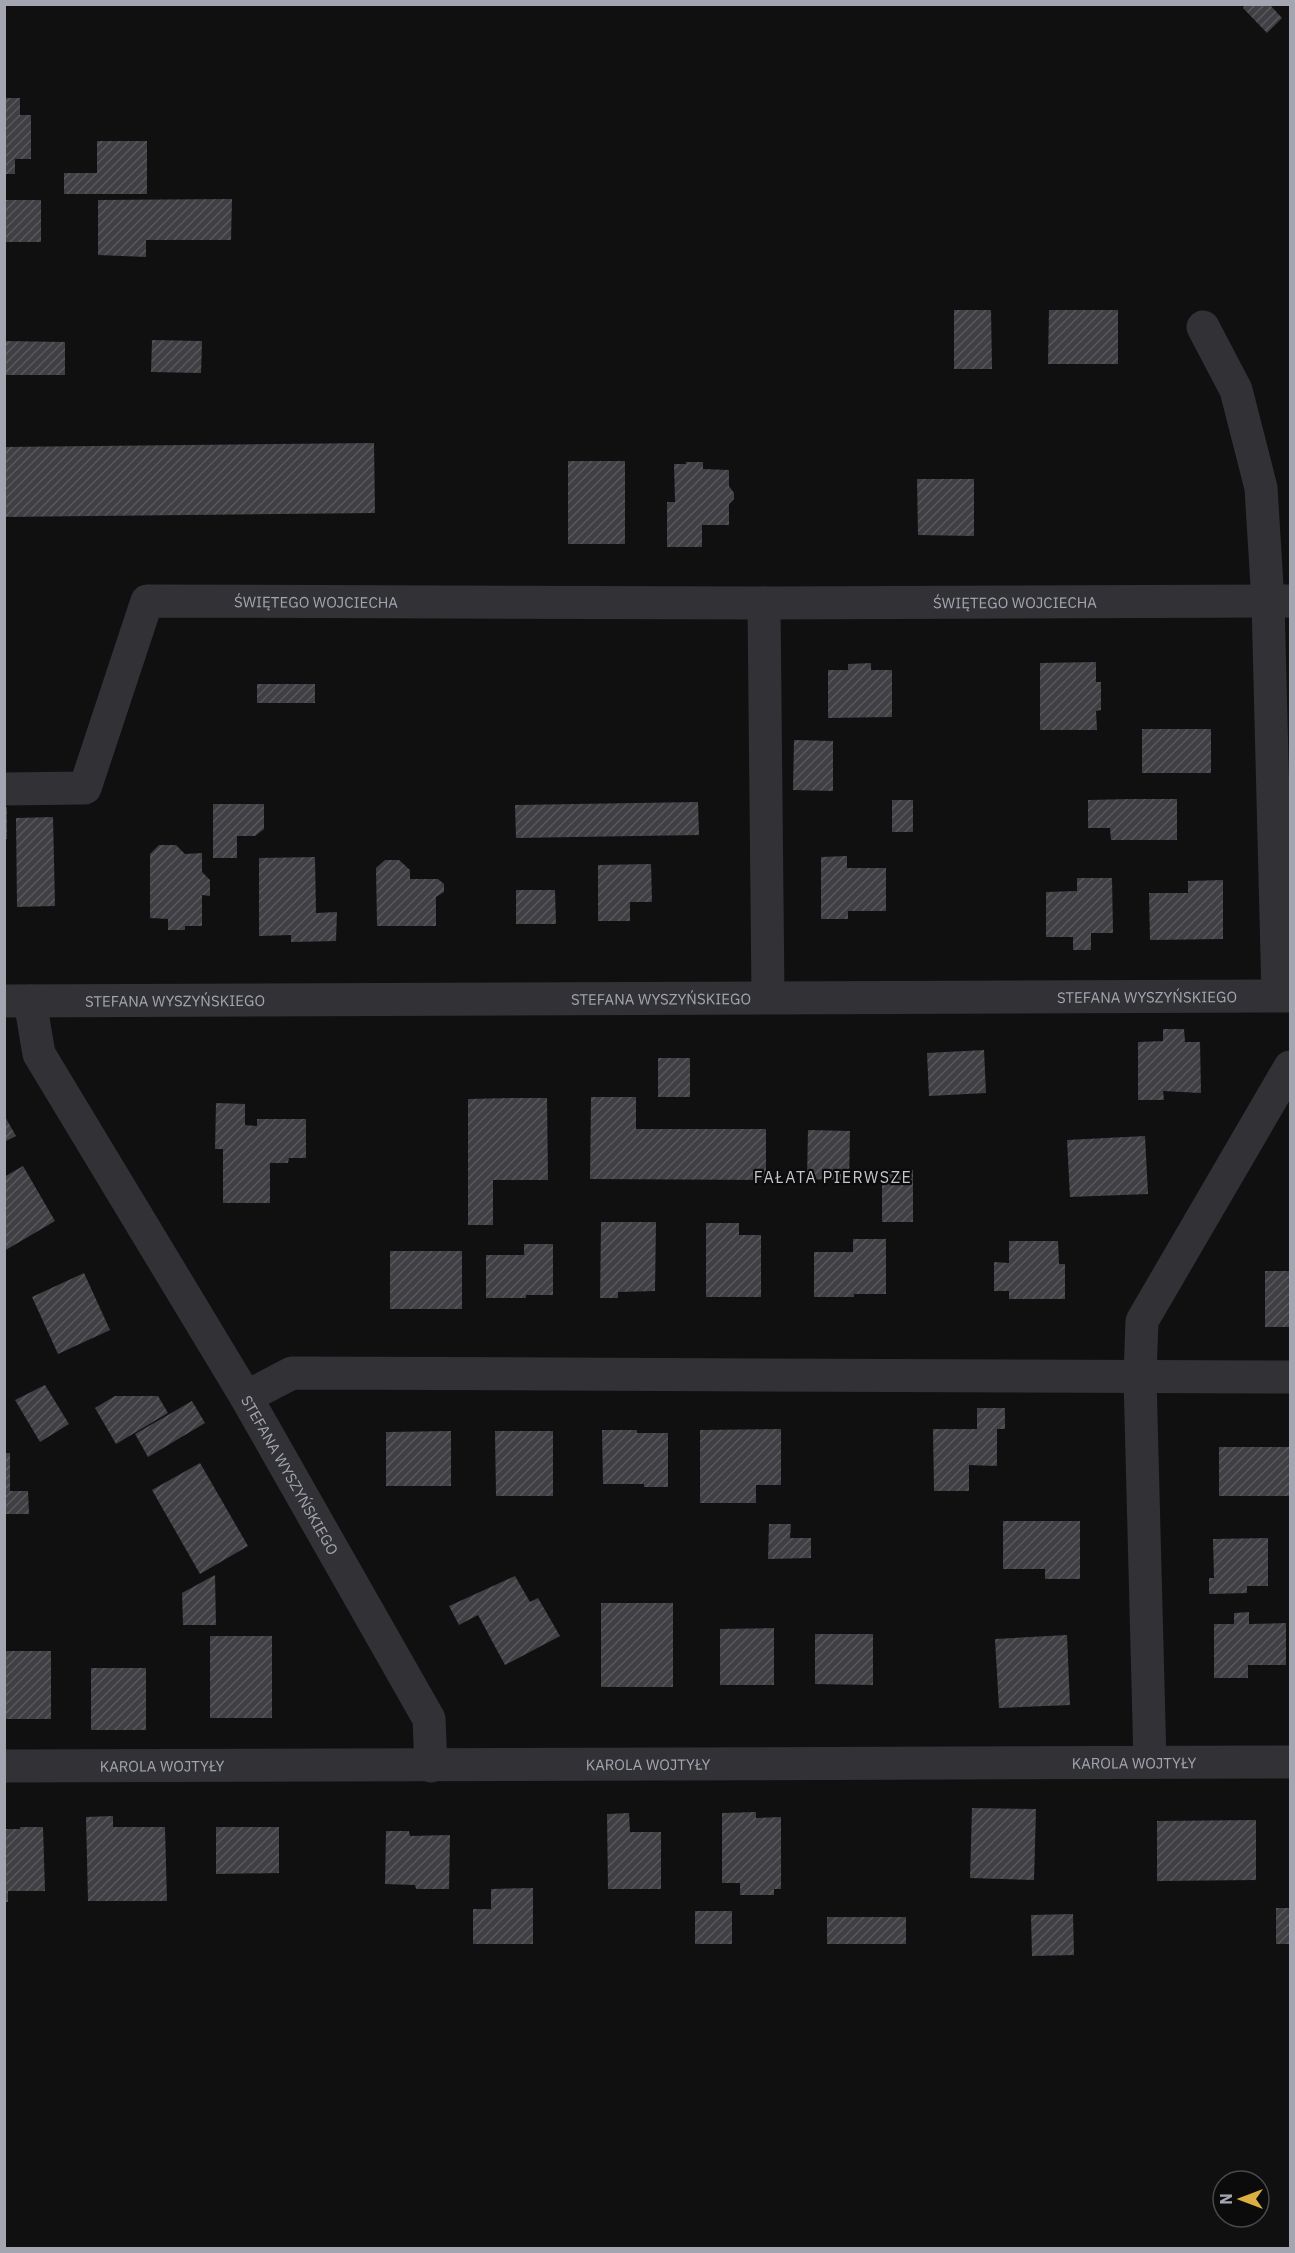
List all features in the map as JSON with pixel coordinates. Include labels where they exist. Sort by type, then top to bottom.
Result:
[{"type":"street","points":[[1203,327],[1236,390],[1261,488],[1279,602],[1284,996]]},
{"type":"street","name":"ŚWIĘTEGO WOJCIECHA","points":[[4,789],[85,788],[147,601],[1279,602]]},
{"type":"street","points":[[764,603],[768,997]]},
{"type":"street","name":"STEFANA WYSZYŃSKIEGO","points":[[431,1766],[429,1719],[246,1397],[39,1054],[17,1001],[1284,996]]},
{"type":"street","points":[[1150,1762],[1140,1377],[1142,1321],[1290,1067]]},
{"type":"street","points":[[246,1397],[292,1372],[1290,1377]]},
{"type":"street","name":"KAROLA WOJTYŁY","points":[[4,1766],[1290,1762]]},
{"type":"building","points":[[1246,4],[1269,4],[1282,18],[1267,33],[1243,8]]},
{"type":"building","points":[[4,98],[20,98],[20,115],[31,115],[31,159],[15,159],[15,174],[4,174]]},
{"type":"building","points":[[97,141],[147,141],[147,194],[64,194],[64,173],[97,173]]},
{"type":"building","points":[[232,199],[231,240],[146,240],[146,257],[98,255],[98,200]]},
{"type":"building","points":[[5,200],[41,200],[41,242],[5,242]]},
{"type":"building","points":[[954,310],[991,310],[992,369],[954,369]]},
{"type":"building","points":[[1049,310],[1118,310],[1118,364],[1048,364]]},
{"type":"building","points":[[152,340],[202,341],[201,373],[151,372]]},
{"type":"building","points":[[4,341],[65,342],[65,375],[4,375]]},
{"type":"building","points":[[374,443],[375,513],[4,517],[4,447]]},
{"type":"building","points":[[568,461],[625,461],[625,544],[568,544]]},
{"type":"building","points":[[686,462],[703,462],[703,469],[729,470],[729,486],[734,493],[734,499],[729,504],[729,525],[702,525],[702,547],[667,547],[667,502],[675,502],[674,464],[686,464]]},
{"type":"building","points":[[917,479],[974,479],[974,536],[918,535]]},
{"type":"building","points":[[1096,662],[1096,682],[1101,682],[1101,710],[1096,711],[1097,730],[1040,730],[1040,663]]},
{"type":"building","points":[[871,663],[871,670],[892,670],[892,717],[828,718],[828,670],[848,670],[848,664]]},
{"type":"building","points":[[257,684],[315,684],[315,703],[257,703]]},
{"type":"building","points":[[1142,729],[1211,729],[1211,773],[1142,773]]},
{"type":"building","points":[[794,740],[833,741],[833,791],[793,790]]},
{"type":"building","points":[[1177,799],[1177,840],[1111,840],[1110,828],[1088,828],[1088,800]]},
{"type":"building","points":[[892,800],[913,800],[913,832],[892,832]]},
{"type":"building","points":[[698,802],[699,835],[516,838],[515,805]]},
{"type":"building","points":[[213,804],[264,804],[264,829],[255,836],[237,836],[237,858],[213,858]]},
{"type":"building","points":[[4,807],[7,807],[7,839],[4,839]]},
{"type":"building","points":[[53,817],[55,906],[17,907],[16,818]]},
{"type":"building","points":[[159,845],[176,845],[185,854],[202,853],[202,872],[210,880],[210,896],[202,895],[202,926],[185,926],[185,930],[168,930],[168,919],[150,918],[150,854]]},
{"type":"building","points":[[847,856],[847,868],[886,868],[886,911],[848,911],[848,919],[821,919],[821,857]]},
{"type":"building","points":[[315,857],[316,913],[337,912],[336,941],[291,942],[291,935],[259,936],[259,858]]},
{"type":"building","points":[[385,860],[399,860],[410,870],[410,879],[438,879],[444,884],[444,892],[436,897],[436,926],[377,926],[376,868]]},
{"type":"building","points":[[651,864],[652,902],[630,902],[630,921],[598,921],[598,865]]},
{"type":"building","points":[[1077,878],[1112,878],[1113,933],[1091,933],[1091,950],[1073,950],[1073,937],[1046,937],[1046,892],[1077,891]]},
{"type":"building","points":[[1223,880],[1223,939],[1150,940],[1149,893],[1188,893],[1188,881]]},
{"type":"building","points":[[516,890],[555,890],[556,924],[516,924]]},
{"type":"building","points":[[1163,1029],[1184,1029],[1185,1042],[1200,1042],[1201,1093],[1163,1091],[1164,1100],[1138,1100],[1138,1042],[1163,1041]]},
{"type":"building","points":[[984,1050],[986,1093],[929,1096],[927,1053]]},
{"type":"building","points":[[658,1058],[690,1058],[690,1097],[658,1097]]},
{"type":"building","points":[[591,1097],[636,1097],[636,1129],[766,1129],[766,1180],[590,1179]]},
{"type":"building","points":[[547,1098],[548,1180],[493,1180],[493,1225],[468,1225],[468,1099]]},
{"type":"building","points":[[216,1103],[245,1104],[245,1125],[257,1126],[257,1119],[306,1119],[306,1158],[289,1158],[288,1163],[270,1163],[270,1203],[223,1203],[223,1149],[215,1149]]},
{"type":"building","points":[[4,1115],[16,1136],[4,1142]]},
{"type":"building","points":[[808,1130],[850,1131],[849,1180],[807,1179]]},
{"type":"building","points":[[1145,1136],[1148,1194],[1070,1197],[1067,1140]]},
{"type":"building","points":[[23,1166],[55,1221],[4,1251],[4,1177]]},
{"type":"building","points":[[882,1170],[913,1170],[913,1222],[882,1222]]},
{"type":"building","points":[[601,1222],[656,1222],[655,1291],[618,1292],[618,1298],[600,1298]]},
{"type":"building","points":[[706,1223],[739,1223],[739,1235],[761,1235],[761,1297],[706,1297]]},
{"type":"building","points":[[853,1239],[886,1239],[886,1294],[814,1297],[814,1252],[853,1252]]},
{"type":"building","points":[[1009,1241],[1058,1241],[1059,1264],[1065,1264],[1065,1299],[1009,1299],[1009,1291],[994,1291],[994,1262],[1009,1263]]},
{"type":"building","points":[[524,1244],[553,1244],[553,1295],[486,1298],[486,1255],[524,1255]]},
{"type":"building","points":[[390,1251],[462,1251],[462,1309],[390,1309]]},
{"type":"building","points":[[1265,1271],[1290,1271],[1290,1327],[1265,1327]]},
{"type":"building","points":[[84,1273],[110,1330],[58,1354],[32,1297]]},
{"type":"building","points":[[45,1385],[69,1424],[40,1442],[15,1400]]},
{"type":"building","points":[[115,1396],[158,1396],[168,1413],[116,1444],[95,1408]]},
{"type":"building","points":[[192,1401],[205,1423],[148,1457],[135,1434]]},
{"type":"building","points":[[977,1408],[1005,1408],[1005,1429],[997,1429],[997,1466],[969,1465],[969,1491],[934,1491],[933,1429],[977,1429]]},
{"type":"building","points":[[781,1429],[781,1485],[756,1485],[756,1503],[700,1503],[700,1430]]},
{"type":"building","points":[[602,1430],[668,1433],[668,1487],[644,1487],[644,1484],[603,1484]]},
{"type":"building","points":[[451,1431],[451,1486],[386,1486],[386,1432]]},
{"type":"building","points":[[495,1431],[553,1431],[553,1496],[496,1496]]},
{"type":"building","points":[[1219,1447],[1290,1447],[1290,1496],[1219,1496]]},
{"type":"building","points":[[4,1453],[10,1453],[10,1491],[28,1491],[29,1514],[4,1514]]},
{"type":"building","points":[[200,1463],[248,1546],[200,1574],[152,1490]]},
{"type":"building","points":[[1003,1521],[1080,1521],[1080,1579],[1045,1579],[1045,1569],[1003,1569]]},
{"type":"building","points":[[769,1524],[791,1524],[790,1538],[811,1538],[811,1558],[768,1559]]},
{"type":"building","points":[[1268,1538],[1268,1586],[1247,1586],[1247,1593],[1209,1594],[1209,1578],[1214,1578],[1213,1539]]},
{"type":"building","points":[[215,1575],[216,1625],[183,1625],[182,1593]]},
{"type":"building","points":[[515,1576],[530,1602],[538,1598],[560,1636],[505,1665],[478,1615],[459,1625],[449,1606]]},
{"type":"building","points":[[601,1603],[673,1603],[673,1687],[601,1687]]},
{"type":"building","points":[[1249,1612],[1249,1624],[1286,1623],[1286,1665],[1248,1665],[1248,1678],[1214,1678],[1214,1624],[1234,1624],[1234,1613]]},
{"type":"building","points":[[774,1628],[774,1685],[720,1685],[720,1629]]},
{"type":"building","points":[[815,1634],[873,1634],[873,1685],[815,1684]]},
{"type":"building","points":[[1067,1635],[1070,1705],[999,1708],[995,1639]]},
{"type":"building","points":[[210,1636],[272,1636],[272,1718],[210,1718]]},
{"type":"building","points":[[4,1651],[51,1651],[51,1719],[4,1719]]},
{"type":"building","points":[[91,1668],[146,1668],[146,1730],[91,1730]]},
{"type":"building","points":[[972,1808],[1036,1809],[1034,1880],[970,1878]]},
{"type":"building","points":[[756,1812],[756,1818],[781,1817],[781,1889],[774,1889],[774,1895],[740,1895],[740,1883],[722,1883],[722,1813]]},
{"type":"building","points":[[629,1813],[630,1832],[661,1832],[661,1889],[608,1889],[607,1814]]},
{"type":"building","points":[[113,1816],[113,1827],[165,1827],[167,1901],[88,1901],[86,1817]]},
{"type":"building","points":[[1256,1820],[1256,1880],[1157,1881],[1157,1821]]},
{"type":"building","points":[[20,1827],[43,1827],[45,1891],[8,1891],[8,1902],[4,1902],[4,1829],[20,1829]]},
{"type":"building","points":[[216,1827],[279,1827],[279,1873],[216,1874]]},
{"type":"building","points":[[386,1831],[409,1831],[410,1836],[450,1835],[449,1889],[416,1889],[415,1885],[385,1884]]},
{"type":"building","points":[[533,1888],[533,1944],[473,1944],[473,1909],[491,1909],[491,1889]]},
{"type":"building","points":[[1276,1908],[1290,1908],[1290,1944],[1276,1944]]},
{"type":"building","points":[[695,1911],[732,1911],[732,1944],[695,1944]]},
{"type":"building","points":[[1073,1914],[1074,1955],[1032,1956],[1031,1915]]},
{"type":"building","points":[[827,1917],[906,1917],[906,1944],[827,1944]]},
{"type":"district","name":"FAŁATA PIERWSZE","points":[[833,1177]]}]
